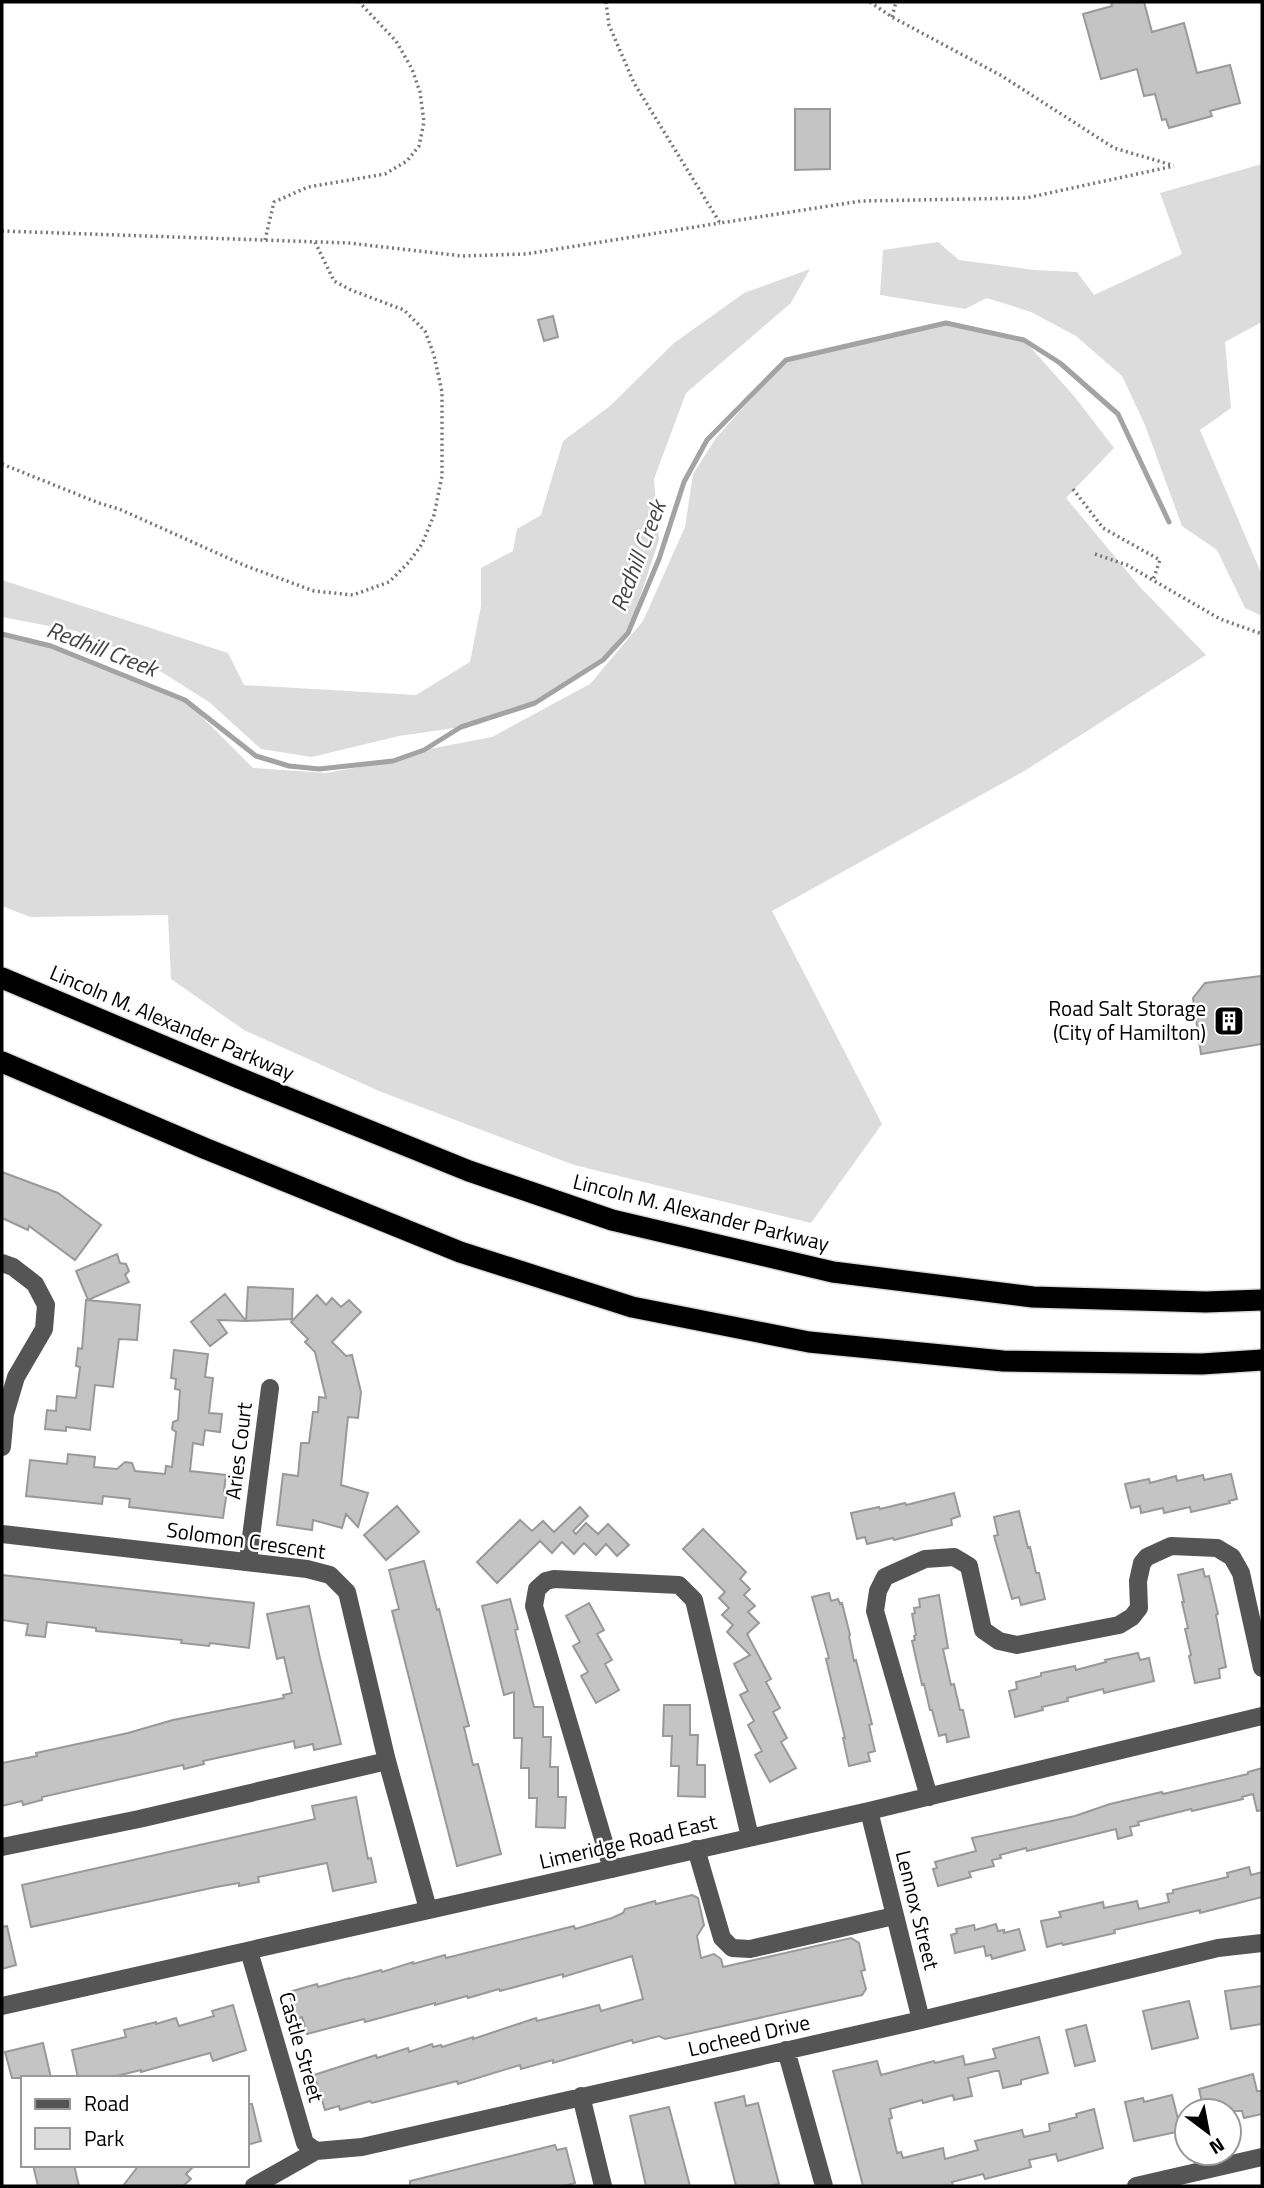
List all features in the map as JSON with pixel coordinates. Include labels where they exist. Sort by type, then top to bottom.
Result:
[{"type":"highway","name":"Lincoln M. Alexander Parkway","points":[[2,978],[469,1171],[612,1220],[833,1272],[1033,1297],[1206,1302],[1262,1300]]},
{"type":"highway","points":[[2,1062],[460,1252],[632,1307],[809,1342],[1003,1361],[1202,1364],[1262,1360]]},
{"type":"street","points":[[2,1263],[13,1267],[35,1284],[46,1306],[44,1329],[16,1377],[5,1414],[2,1447]]},
{"type":"street","name":"Aries Court","points":[[248,1562],[270,1388]]},
{"type":"street","name":"Solomon Crescent","points":[[2,1534],[307,1569],[330,1575],[347,1592],[387,1761],[429,1909]]},
{"type":"street","points":[[929,1797],[875,1611],[878,1591],[885,1577],[925,1559],[954,1556],[969,1566],[983,1630],[999,1641],[1017,1645],[1119,1625],[1132,1617],[1139,1608],[1138,1581],[1142,1563],[1147,1557],[1171,1546],[1217,1548],[1232,1557],[1241,1573],[1262,1668]]},
{"type":"street","points":[[612,1869],[534,1606],[537,1589],[546,1581],[554,1579],[679,1585],[694,1600],[750,1837]]},
{"type":"street","name":"Limeridge Road East","points":[[2,2006],[869,1811],[1262,1716]]},
{"type":"street","points":[[2,1847],[387,1761]]},
{"type":"street","name":"Lennox Street","points":[[869,1811],[921,2020]]},
{"type":"street","points":[[696,1849],[722,1938],[732,1948],[750,1949],[894,1916]]},
{"type":"street","name":"Locheed Drive","points":[[254,2186],[316,2151],[362,2147],[921,2020],[1218,1948],[1262,1943]]},
{"type":"street","name":"Castle Street","points":[[249,1951],[305,2143],[316,2151]]},
{"type":"street","points":[[786,2050],[824,2186]]},
{"type":"street","points":[[581,2096],[603,2186]]},
{"type":"street","points":[[1136,2186],[1262,2157]]},
{"type":"path","points":[[265,240],[274,202],[308,187],[385,174],[407,161],[419,146],[424,122],[420,92],[412,69],[396,41],[359,2]]},
{"type":"path","points":[[606,2],[609,25],[634,83],[720,223]]},
{"type":"path","points":[[2,231],[349,243],[462,256],[526,254],[860,201],[1026,198],[1174,166],[1114,148],[1002,76],[892,17],[870,2]]},
{"type":"path","points":[[892,17],[896,2]]},
{"type":"path","points":[[2,464],[119,509],[246,566],[314,592],[353,595],[389,582],[422,544],[434,515],[442,476],[442,392],[437,367],[425,331],[404,310],[334,281],[315,242]]},
{"type":"path","points":[[1073,489],[1103,528],[1160,560],[1153,580]]},
{"type":"path","points":[[1095,554],[1127,565],[1220,619],[1262,634]]},
{"type":"green space","points":[[1262,164],[1262,322],[1225,342],[1231,408],[1200,430],[1262,575],[1262,616],[1245,608],[1217,550],[1182,526],[1145,425],[1122,376],[1076,336],[1031,312],[987,298],[965,309],[880,295],[883,250],[938,242],[959,260],[1034,270],[1077,272],[1094,295],[1182,254],[1160,193]]},
{"type":"green space","points":[[810,269],[791,303],[686,393],[654,479],[659,540],[628,633],[603,660],[535,703],[461,727],[399,736],[312,757],[261,749],[209,702],[141,659],[76,631],[2,617],[2,580],[228,653],[244,685],[416,695],[470,662],[481,606],[481,568],[513,551],[517,529],[541,515],[563,441],[610,406],[674,343],[744,293]]},
{"type":"green space","points":[[946,323],[1024,340],[1074,396],[1114,448],[1066,498],[1140,587],[1206,655],[1026,770],[772,911],[882,1124],[811,1223],[574,1165],[379,1091],[244,1030],[171,979],[168,915],[30,917],[2,906],[2,634],[51,646],[185,700],[253,768],[326,773],[393,761],[424,750],[492,737],[590,684],[643,621],[685,527],[693,474],[716,438],[786,360]]},
{"type":"building","points":[[1111,2],[1144,2],[1152,32],[1184,23],[1197,73],[1230,65],[1240,103],[1210,111],[1212,116],[1169,128],[1166,119],[1162,120],[1155,94],[1144,96],[1137,69],[1101,79],[1083,14],[1112,6]]},
{"type":"building","points":[[795,109],[830,109],[830,169],[795,170]]},
{"type":"building","points":[[553,316],[558,337],[544,341],[538,320]]},
{"type":"building","name":"Road Salt Storage (City of Hamilton)","points":[[1262,976],[1262,1044],[1201,1054],[1193,998],[1205,983]]},
{"type":"building","points":[[2,1172],[58,1193],[101,1225],[75,1260],[29,1226],[28,1230],[2,1218]]},
{"type":"building","points":[[117,1254],[120,1263],[126,1264],[129,1271],[125,1275],[129,1282],[88,1300],[76,1271]]},
{"type":"building","points":[[248,1287],[293,1289],[292,1319],[246,1321]]},
{"type":"building","points":[[225,1294],[246,1321],[218,1320],[227,1333],[210,1346],[191,1322]]},
{"type":"building","points":[[317,1295],[326,1305],[332,1298],[341,1307],[349,1300],[361,1312],[332,1342],[346,1356],[352,1355],[361,1392],[358,1418],[348,1417],[341,1485],[368,1493],[358,1527],[346,1514],[342,1528],[313,1520],[312,1530],[277,1525],[283,1474],[298,1476],[301,1443],[309,1443],[313,1412],[318,1412],[319,1397],[326,1398],[315,1352],[305,1342],[308,1339],[291,1322]]},
{"type":"building","points":[[86,1300],[140,1305],[137,1340],[119,1339],[113,1387],[95,1385],[90,1430],[66,1427],[66,1431],[45,1429],[47,1410],[56,1411],[57,1396],[76,1398],[80,1367],[76,1366],[78,1348],[82,1349]]},
{"type":"building","points":[[174,1350],[208,1354],[205,1377],[213,1378],[209,1413],[222,1414],[220,1432],[205,1430],[203,1445],[193,1443],[190,1471],[226,1475],[224,1491],[227,1491],[223,1518],[129,1507],[130,1499],[103,1496],[102,1504],[26,1496],[30,1460],[67,1464],[68,1454],[95,1457],[94,1467],[117,1469],[125,1462],[132,1463],[135,1471],[165,1474],[166,1466],[172,1467],[176,1432],[172,1429],[173,1422],[178,1420],[180,1390],[175,1389],[176,1379],[171,1378]]},
{"type":"building","points":[[1231,1474],[1237,1499],[1191,1512],[1190,1507],[1164,1513],[1163,1508],[1141,1513],[1140,1506],[1131,1508],[1125,1484],[1149,1479],[1150,1483],[1176,1476],[1177,1481],[1203,1475],[1204,1480]]},
{"type":"building","points":[[954,1493],[960,1516],[951,1519],[952,1525],[867,1544],[865,1537],[857,1539],[851,1513],[905,1503],[906,1505]]},
{"type":"building","points":[[397,1506],[419,1532],[386,1560],[364,1535]]},
{"type":"building","points":[[580,1507],[588,1516],[573,1531],[576,1534],[586,1523],[598,1534],[608,1524],[629,1545],[617,1556],[606,1544],[596,1555],[584,1543],[574,1554],[562,1542],[552,1553],[540,1541],[497,1583],[477,1562],[520,1520],[532,1531],[543,1521],[554,1532]]},
{"type":"building","points":[[1019,1511],[1045,1599],[1021,1605],[1019,1597],[1012,1599],[994,1536],[998,1535],[994,1517]]},
{"type":"building","points":[[703,1529],[746,1572],[740,1579],[750,1589],[744,1595],[755,1606],[748,1612],[759,1623],[747,1634],[771,1679],[766,1682],[780,1708],[773,1712],[787,1738],[781,1742],[796,1768],[770,1782],[755,1755],[762,1751],[748,1725],[754,1721],[740,1695],[748,1691],[734,1664],[750,1655],[727,1632],[733,1625],[722,1615],[729,1608],[719,1598],[725,1592],[683,1549]]},
{"type":"building","points":[[424,1561],[469,1726],[464,1727],[473,1765],[478,1764],[501,1854],[457,1866],[392,1611],[399,1609],[389,1570]]},
{"type":"building","points":[[1203,1569],[1205,1577],[1209,1576],[1218,1614],[1216,1615],[1226,1667],[1219,1669],[1220,1678],[1195,1683],[1178,1575]]},
{"type":"building","points":[[2,1575],[254,1603],[249,1648],[210,1643],[209,1646],[181,1643],[182,1640],[96,1631],[96,1628],[47,1622],[45,1637],[26,1635],[28,1624],[2,1620]]},
{"type":"building","points":[[829,1593],[831,1601],[838,1599],[840,1604],[842,1603],[854,1661],[856,1660],[872,1724],[869,1725],[875,1751],[868,1753],[870,1761],[849,1766],[826,1659],[829,1658],[812,1597]]},
{"type":"building","points":[[939,1595],[948,1648],[943,1649],[951,1685],[954,1684],[960,1710],[963,1710],[969,1737],[947,1742],[946,1734],[939,1736],[924,1684],[922,1685],[912,1641],[916,1635],[912,1614],[915,1613],[914,1608],[920,1607],[919,1599]]},
{"type":"building","points":[[510,1599],[534,1707],[543,1707],[543,1737],[551,1737],[550,1767],[558,1767],[558,1797],[566,1797],[565,1828],[536,1827],[537,1798],[529,1798],[529,1768],[521,1768],[522,1738],[514,1738],[514,1692],[504,1695],[482,1606]]},
{"type":"building","points":[[589,1603],[604,1630],[597,1634],[612,1660],[605,1664],[619,1690],[596,1703],[581,1676],[588,1672],[573,1646],[580,1642],[566,1616]]},
{"type":"building","points":[[309,1606],[341,1744],[314,1750],[313,1744],[295,1748],[294,1741],[203,1761],[204,1764],[184,1769],[183,1765],[42,1797],[42,1800],[23,1805],[22,1801],[2,1806],[2,1763],[173,1720],[284,1698],[283,1695],[292,1693],[284,1657],[277,1659],[267,1614]]},
{"type":"building","points":[[1138,1653],[1140,1660],[1149,1658],[1154,1681],[1104,1693],[1103,1689],[1067,1698],[1068,1701],[1015,1717],[1009,1691],[1017,1689],[1016,1682],[1041,1676],[1041,1673],[1075,1666],[1076,1670]]},
{"type":"building","points":[[664,1705],[690,1705],[690,1735],[698,1735],[697,1765],[705,1765],[705,1797],[678,1796],[679,1766],[671,1766],[672,1736],[663,1736]]},
{"type":"building","points":[[1262,1768],[1262,1810],[1257,1811],[1253,1794],[1242,1797],[1243,1799],[1138,1822],[1139,1825],[1130,1827],[1132,1835],[1118,1839],[1116,1829],[1000,1855],[1001,1858],[992,1860],[994,1866],[969,1872],[971,1877],[938,1886],[933,1869],[937,1868],[935,1862],[976,1851],[972,1838],[1075,1816],[1110,1804],[1248,1774]]},
{"type":"building","points":[[356,1797],[368,1859],[371,1858],[376,1882],[333,1891],[327,1863],[258,1877],[259,1882],[216,1887],[31,1927],[22,1885],[315,1819],[312,1806]]},
{"type":"building","points":[[1249,1867],[1251,1875],[1262,1872],[1262,1897],[1047,1947],[1041,1921],[1061,1917],[1059,1912],[1103,1902],[1104,1908],[1137,1901],[1139,1909],[1169,1902],[1167,1894],[1173,1893],[1173,1890],[1228,1877],[1227,1873]]},
{"type":"building","points":[[692,1895],[698,1898],[704,1925],[697,1936],[701,1958],[714,1954],[721,1959],[723,1967],[851,1938],[859,1943],[865,1970],[861,1971],[866,1989],[862,1995],[665,2039],[659,2036],[633,2043],[632,2040],[553,2063],[553,2060],[521,2069],[520,2065],[458,2084],[457,2081],[372,2103],[370,2101],[340,2110],[339,2106],[325,2110],[314,2075],[376,2055],[377,2058],[408,2048],[409,2052],[432,2044],[433,2047],[442,2047],[536,2018],[537,2021],[599,2005],[601,2011],[643,1999],[632,1956],[563,1977],[563,1974],[500,1991],[499,1989],[468,1998],[467,1996],[435,2003],[307,2034],[302,2017],[296,2019],[289,1992],[445,1955],[446,1958],[574,1926],[575,1929],[612,1918],[623,1913],[625,1909]]},
{"type":"building","points":[[996,1924],[998,1931],[1004,1930],[1004,1933],[1019,1929],[1025,1950],[992,1959],[991,1955],[986,1956],[984,1946],[955,1953],[951,1935],[957,1933],[956,1929],[974,1925],[975,1930]]},
{"type":"building","points":[[7,1926],[16,1965],[2,1969],[2,1927]]},
{"type":"building","points":[[1262,1986],[1262,2024],[1231,2029],[1225,1991]]},
{"type":"building","points":[[1189,2001],[1198,2038],[1152,2049],[1143,2011]]},
{"type":"building","points":[[233,2005],[246,2050],[213,2061],[210,2053],[116,2076],[78,2076],[72,2050],[126,2037],[124,2030],[156,2022],[176,2018],[179,2026],[214,2016],[212,2011]]},
{"type":"building","points":[[1086,2025],[1095,2061],[1075,2066],[1066,2030]]},
{"type":"building","points":[[1039,2037],[1048,2073],[1003,2088],[999,2071],[995,2071],[968,2078],[972,2096],[954,2100],[953,2095],[890,2109],[892,2118],[889,2119],[897,2153],[901,2152],[903,2158],[943,2148],[945,2159],[978,2150],[975,2141],[1022,2130],[1024,2137],[1050,2131],[1049,2124],[1077,2117],[1076,2114],[1094,2109],[1103,2148],[1058,2161],[1056,2154],[1029,2160],[1031,2167],[985,2179],[983,2174],[952,2182],[953,2186],[863,2186],[833,2071],[877,2061],[881,2075],[963,2056],[965,2065],[996,2058],[993,2049]]},
{"type":"building","points":[[43,2043],[51,2076],[12,2078],[5,2052]]},
{"type":"building","points":[[1253,2074],[1257,2091],[1261,2091],[1262,2114],[1244,2118],[1243,2097],[1201,2097],[1199,2089]]},
{"type":"building","points":[[1172,2095],[1173,2133],[1134,2141],[1125,2102],[1143,2098],[1144,2102]]},
{"type":"building","points":[[744,2096],[746,2106],[758,2103],[779,2184],[736,2186],[715,2103]]},
{"type":"building","points":[[248,2104],[252,2104],[261,2141],[248,2145]]},
{"type":"building","points":[[669,2107],[690,2186],[646,2186],[630,2116]]},
{"type":"building","points":[[555,2145],[557,2150],[566,2148],[575,2183],[564,2186],[410,2186],[410,2181]]},
{"type":"building","points":[[33,2167],[74,2167],[79,2186],[38,2186]]},
{"type":"building","points":[[137,2167],[193,2167],[186,2174],[191,2179],[183,2186],[123,2186]]},
{"type":"waterway","name":"Redhill Creek","points":[[2,634],[51,646],[185,700],[256,756],[289,766],[319,769],[393,761],[424,750],[461,727],[535,703],[603,660],[628,633],[659,559],[684,482],[707,440],[786,360],[946,323],[1024,340],[1060,363],[1118,414],[1169,522]]},
{"type":"place","name":"Road Salt Storage (City of Hamilton)","points":[[1229,1021]]}]
